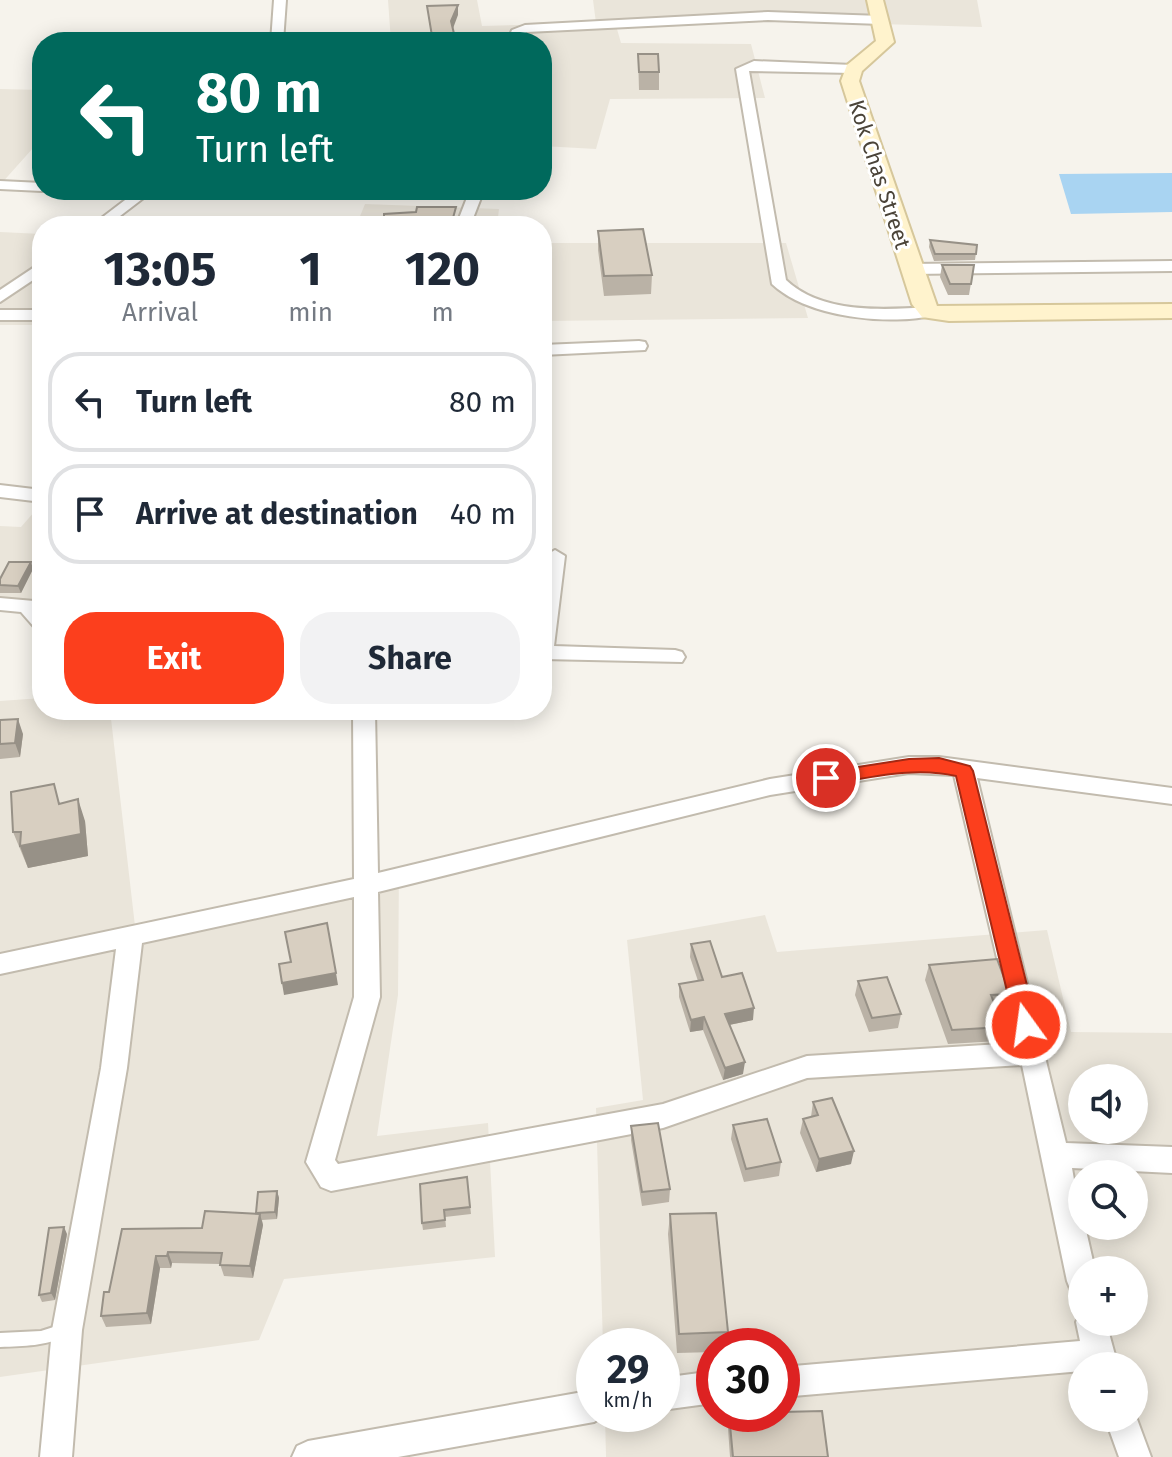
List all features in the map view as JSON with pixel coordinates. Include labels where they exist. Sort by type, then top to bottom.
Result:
[{"type":"street","points":[[278,32],[280,0]]},
{"type":"street","points":[[518,32],[525,29],[768,16],[881,20],[875,0]]},
{"type":"street","name":"Kok Chas Street","points":[[881,20],[885,42],[853,69],[850,81],[910,269],[930,312]]},
{"type":"street","points":[[853,69],[754,65],[742,69],[778,281],[782,287],[807,300],[838,308],[891,315],[930,312],[1172,311]]},
{"type":"street","points":[[0,185],[32,187]]},
{"type":"street","points":[[112,216],[134,200]]},
{"type":"street","points":[[910,269],[1172,266]]},
{"type":"street","points":[[0,297],[32,274]]},
{"type":"street","points":[[0,315],[32,315]]},
{"type":"street","points":[[552,350],[639,346]]},
{"type":"street","points":[[0,491],[32,495]]},
{"type":"street","points":[[552,578],[555,556]]},
{"type":"street","points":[[0,604],[27,606],[32,612]]},
{"type":"street","points":[[552,652],[675,657]]},
{"type":"street","points":[[364,720],[367,997],[320,1162],[331,1178],[663,1116],[807,1067],[1033,1053]]},
{"type":"street","points":[[0,964],[367,885],[770,787],[909,765],[939,765],[964,771],[1172,796]]},
{"type":"street","points":[[964,771],[1033,1053],[1077,1256]]},
{"type":"street","points":[[56,1457],[67,1330],[114,1068],[130,938]]},
{"type":"street","points":[[1056,1155],[1172,1160]]},
{"type":"street","points":[[800,1381],[1068,1362]]},
{"type":"street","points":[[308,1457],[576,1409]]},
{"type":"street","points":[[1126,1432],[1135,1457]]},
{"type":"lane","points":[[0,1340],[41,1338],[67,1330]]},
{"type":"shaded area","points":[[388,0],[477,0],[482,26],[596,23],[593,0],[977,0],[982,27],[778,21],[617,29],[621,43],[751,44],[765,98],[610,99],[596,149],[552,147],[552,32],[390,32]]},
{"type":"shaded area","points":[[0,89],[32,90],[32,149],[0,185]]},
{"type":"shaded area","points":[[365,204],[499,209],[498,216],[360,216]]},
{"type":"shaded area","points":[[0,232],[32,234],[32,325],[0,325]]},
{"type":"shaded area","points":[[552,243],[786,243],[808,318],[552,321]]},
{"type":"shaded area","points":[[32,514],[32,608],[0,608],[0,526],[21,527]]},
{"type":"shaded area","points":[[32,699],[32,720],[111,720],[135,926],[399,867],[398,995],[377,1136],[488,1123],[495,1257],[284,1279],[259,1340],[0,1377],[0,701]]},
{"type":"shaded area","points":[[765,915],[777,952],[1047,930],[1071,1032],[1172,1033],[1172,1457],[606,1457],[605,1432],[680,1432],[680,1328],[602,1328],[596,1108],[643,1100],[627,940]]},
{"type":"water","points":[[1172,173],[1172,212],[1071,214],[1059,174]]},
{"type":"building","points":[[458,5],[451,21],[454,32],[431,32],[427,6]]},
{"type":"building","points":[[638,54],[658,54],[659,72],[639,72]]},
{"type":"building","points":[[417,207],[456,207],[454,216],[384,216],[416,212]]},
{"type":"building","points":[[643,229],[652,275],[604,276],[598,231]]},
{"type":"building","points":[[930,240],[977,245],[976,254],[935,254]]},
{"type":"building","points":[[942,265],[974,265],[971,284],[950,284]]},
{"type":"building","points":[[9,562],[31,562],[18,586],[0,585]]},
{"type":"building","points":[[18,719],[15,743],[0,744],[0,720]]},
{"type":"building","points":[[54,784],[59,804],[78,799],[81,834],[20,846],[21,832],[13,832],[11,792]]},
{"type":"building","points":[[327,923],[336,973],[282,983],[279,964],[291,962],[285,932]]},
{"type":"building","points":[[710,941],[722,977],[742,973],[754,1008],[725,1014],[745,1062],[725,1068],[704,1017],[691,1020],[679,984],[703,980],[691,944]]},
{"type":"building","points":[[997,959],[1010,994],[991,995],[1003,1027],[952,1030],[929,965]]},
{"type":"building","points":[[887,977],[901,1014],[872,1018],[858,981]]},
{"type":"building","points":[[832,1098],[854,1151],[819,1159],[803,1119],[818,1115],[813,1102]]},
{"type":"building","points":[[767,1119],[781,1162],[746,1169],[733,1125]]},
{"type":"building","points":[[658,1123],[670,1189],[642,1192],[631,1126]]},
{"type":"building","points":[[467,1177],[470,1207],[444,1210],[445,1220],[422,1223],[420,1184]]},
{"type":"building","points":[[277,1191],[275,1212],[256,1213],[258,1192]]},
{"type":"building","points":[[205,1211],[260,1214],[250,1266],[220,1265],[222,1253],[168,1252],[167,1256],[156,1256],[147,1313],[101,1316],[104,1292],[109,1292],[122,1229],[202,1228]]},
{"type":"building","points":[[716,1213],[728,1328],[696,1328],[696,1333],[680,1334],[670,1214]]},
{"type":"building","points":[[64,1227],[51,1293],[39,1295],[49,1228]]},
{"type":"building","points":[[822,1411],[828,1457],[733,1457],[731,1432],[800,1432],[800,1412]]},
{"type":"route","points":[[826,778],[909,765],[939,765],[964,771],[1026,1025]]}]
